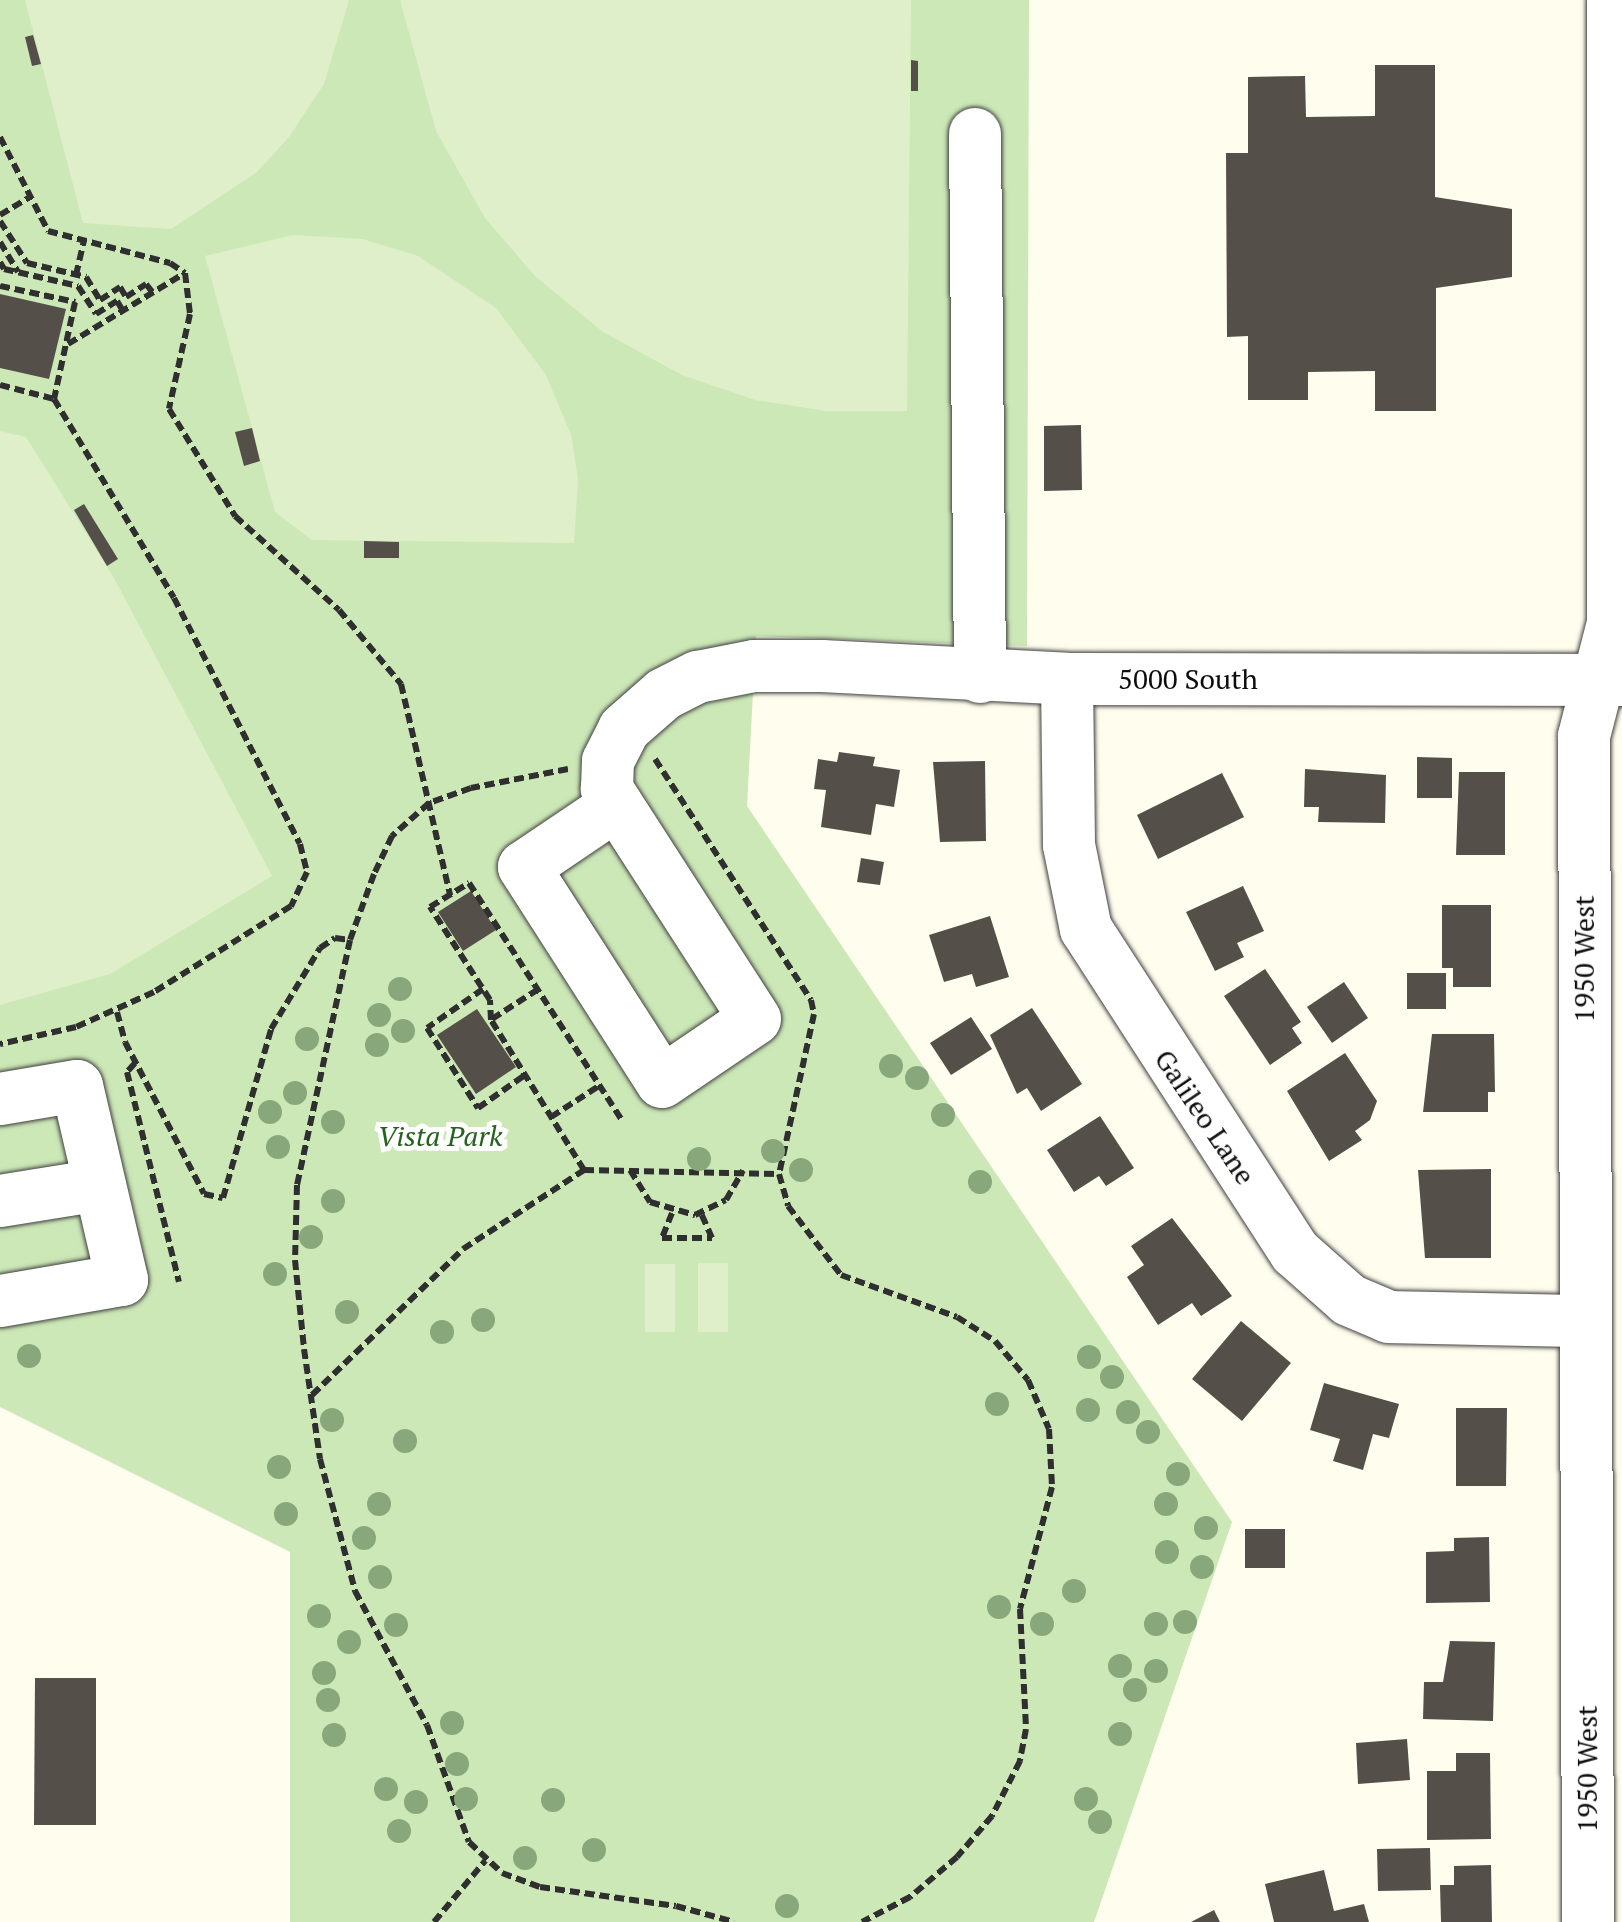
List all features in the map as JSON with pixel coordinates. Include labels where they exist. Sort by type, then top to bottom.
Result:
[{"type":"street","name":"1950 West","points":[[1588,1922],[1584,736],[1609,680],[1613,623],[1618,76],[1613,0]]},
{"type":"street","points":[[974,134],[980,678]]},
{"type":"street","name":"5000 South","points":[[616,805],[606,788],[608,761],[639,712],[698,677],[754,666],[980,678],[1609,680]]},
{"type":"street","name":"Galileo Lane","points":[[1067,679],[1069,845],[1086,930],[1294,1252],[1349,1300],[1389,1317],[1585,1321]]},
{"type":"street","points":[[616,805],[756,1019],[662,1082],[524,867],[616,805]]},
{"type":"street","points":[[0,1099],[78,1086],[122,1280],[0,1301]]},
{"type":"street","points":[[0,1201],[100,1185]]},
{"type":"path","points":[[0,137],[48,231],[170,262],[185,273],[190,314],[169,391],[172,416],[236,516],[339,610],[396,676],[450,895]]},
{"type":"path","points":[[28,198],[0,218],[27,262],[86,277],[100,300],[120,287],[126,297],[146,284],[152,293]]},
{"type":"path","points":[[76,274],[84,240]]},
{"type":"path","points":[[0,242],[19,273]]},
{"type":"path","points":[[0,262],[19,273],[78,286],[96,314],[117,301],[123,311]]},
{"type":"path","points":[[67,345],[185,273]]},
{"type":"path","points":[[0,286],[75,302],[54,399]]},
{"type":"path","points":[[0,385],[54,399],[174,598],[300,844],[307,872],[290,906],[117,1012],[0,1044]]},
{"type":"path","points":[[646,753],[672,782],[811,1000],[814,1014],[779,1174],[788,1206],[841,1275],[957,1317],[1012,1358],[1042,1403],[1053,1457],[1047,1512],[1021,1599],[1026,1729],[1014,1775],[992,1816],[942,1873],[862,1922]]},
{"type":"path","points":[[569,769],[471,788],[429,804],[392,836],[350,940],[295,1205],[299,1315],[320,1459],[355,1590],[412,1694],[456,1814],[485,1861],[540,1888],[676,1906],[734,1922]]},
{"type":"path","points":[[584,1170],[491,1020],[483,989],[430,907],[469,883],[621,1119]]},
{"type":"path","points":[[117,1012],[135,1063],[204,1194],[223,1198],[270,1029],[320,948],[335,938],[350,940]]},
{"type":"path","points":[[483,989],[427,1028],[478,1108],[524,1075]]},
{"type":"path","points":[[491,1020],[537,990]]},
{"type":"path","points":[[135,1063],[127,1072],[180,1282]]},
{"type":"path","points":[[550,1118],[599,1086]]},
{"type":"path","points":[[312,1396],[463,1249],[584,1170],[779,1174]]},
{"type":"path","points":[[630,1170],[650,1202],[672,1213],[701,1213],[726,1200],[743,1171]]},
{"type":"path","points":[[672,1213],[662,1238],[712,1238],[701,1213]]},
{"type":"path","points":[[434,1922],[485,1861]]},
{"type":"green space","name":"Vista Park","points":[[0,0],[1029,0],[1027,646],[756,636],[747,806],[1232,1522],[1094,1922],[290,1922],[290,1552],[0,1407]]},
{"type":"green space","points":[[25,0],[349,0],[324,84],[289,137],[257,172],[171,229],[83,223]]},
{"type":"green space","points":[[400,0],[911,0],[907,411],[826,411],[755,400],[682,375],[603,332],[535,276],[485,218],[436,131]]},
{"type":"green space","points":[[293,235],[363,239],[418,256],[496,308],[546,375],[571,435],[578,479],[574,543],[312,540],[275,512],[205,256]]},
{"type":"green space","points":[[0,431],[26,437],[114,578],[272,876],[110,974],[0,1005]]},
{"type":"green space","points":[[698,1263],[728,1263],[728,1332],[698,1332]]},
{"type":"green space","points":[[645,1264],[675,1264],[675,1332],[645,1332]]},
{"type":"building","points":[[33,35],[41,64],[32,66],[25,37]]},
{"type":"building","points":[[911,60],[918,61],[918,91],[911,91]]},
{"type":"building","points":[[1375,65],[1435,65],[1435,197],[1512,209],[1512,277],[1436,288],[1436,411],[1375,411],[1375,371],[1308,372],[1308,400],[1248,400],[1248,336],[1227,337],[1226,153],[1248,153],[1248,77],[1305,76],[1306,117],[1375,116]]},
{"type":"building","points":[[0,294],[66,309],[49,379],[0,368]]},
{"type":"building","points":[[1081,425],[1082,490],[1044,491],[1044,426]]},
{"type":"building","points":[[252,428],[260,461],[244,466],[235,432]]},
{"type":"building","points":[[84,504],[118,559],[107,566],[74,510]]},
{"type":"building","points":[[364,541],[399,542],[399,558],[364,558]]},
{"type":"building","points":[[839,752],[875,757],[873,766],[900,770],[894,807],[876,804],[871,835],[821,827],[826,790],[814,789],[818,759],[837,762]]},
{"type":"building","points":[[1417,757],[1452,758],[1452,798],[1417,798]]},
{"type":"building","points":[[985,761],[986,841],[940,842],[933,762]]},
{"type":"building","points":[[1305,769],[1386,775],[1385,823],[1318,822],[1319,807],[1304,807]]},
{"type":"building","points":[[1459,772],[1505,772],[1505,855],[1456,855]]},
{"type":"building","points":[[1222,773],[1244,817],[1158,859],[1137,815]]},
{"type":"building","points":[[861,858],[884,862],[880,885],[857,882]]},
{"type":"building","points":[[1243,886],[1264,931],[1237,943],[1244,957],[1215,971],[1186,912]]},
{"type":"building","points":[[471,891],[496,930],[463,951],[438,912]]},
{"type":"building","points":[[1442,905],[1491,905],[1491,987],[1453,987],[1453,968],[1442,968]]},
{"type":"building","points":[[990,916],[1009,977],[976,987],[972,974],[944,982],[929,935]]},
{"type":"building","points":[[1265,969],[1301,1022],[1292,1028],[1302,1043],[1270,1065],[1224,996]]},
{"type":"building","points":[[1407,973],[1446,973],[1446,1009],[1407,1009]]},
{"type":"building","points":[[1344,982],[1368,1018],[1332,1043],[1307,1007]]},
{"type":"building","points":[[1032,1008],[1082,1084],[1041,1111],[1027,1088],[1017,1094],[990,1035]]},
{"type":"building","points":[[477,1009],[516,1067],[476,1094],[437,1035]]},
{"type":"building","points":[[971,1017],[992,1049],[951,1075],[930,1043]]},
{"type":"building","points":[[1432,1034],[1494,1034],[1495,1092],[1488,1092],[1488,1112],[1423,1112]]},
{"type":"building","points":[[1345,1053],[1377,1101],[1370,1120],[1355,1131],[1362,1140],[1329,1161],[1287,1091]]},
{"type":"building","points":[[1100,1116],[1134,1168],[1106,1186],[1099,1176],[1074,1192],[1047,1150]]},
{"type":"building","points":[[1491,1169],[1491,1258],[1425,1258],[1418,1170]]},
{"type":"building","points":[[1172,1218],[1232,1296],[1201,1316],[1192,1303],[1158,1325],[1127,1277],[1144,1265],[1131,1246]]},
{"type":"building","points":[[1241,1321],[1291,1363],[1242,1421],[1192,1379]]},
{"type":"building","points":[[1324,1383],[1399,1404],[1389,1438],[1373,1434],[1363,1470],[1333,1461],[1340,1439],[1310,1430]]},
{"type":"building","points":[[1456,1408],[1507,1408],[1506,1486],[1456,1486]]},
{"type":"building","points":[[1245,1529],[1285,1529],[1285,1568],[1245,1568]]},
{"type":"building","points":[[1489,1537],[1490,1602],[1426,1603],[1426,1552],[1454,1551],[1454,1538]]},
{"type":"building","points":[[1450,1641],[1495,1642],[1493,1721],[1423,1719],[1424,1682],[1443,1682]]},
{"type":"building","points":[[35,1678],[96,1678],[96,1825],[34,1825]]},
{"type":"building","points":[[1407,1739],[1410,1780],[1358,1784],[1356,1743]]},
{"type":"building","points":[[1456,1753],[1490,1753],[1491,1839],[1427,1840],[1427,1771],[1456,1771]]},
{"type":"building","points":[[1430,1848],[1431,1890],[1378,1891],[1377,1849]]},
{"type":"building","points":[[1491,1865],[1492,1922],[1441,1922],[1440,1885],[1454,1885],[1454,1866]]},
{"type":"building","points":[[1324,1870],[1334,1911],[1364,1904],[1369,1922],[1274,1922],[1265,1884]]},
{"type":"building","points":[[1214,1910],[1220,1922],[1191,1922]]}]
